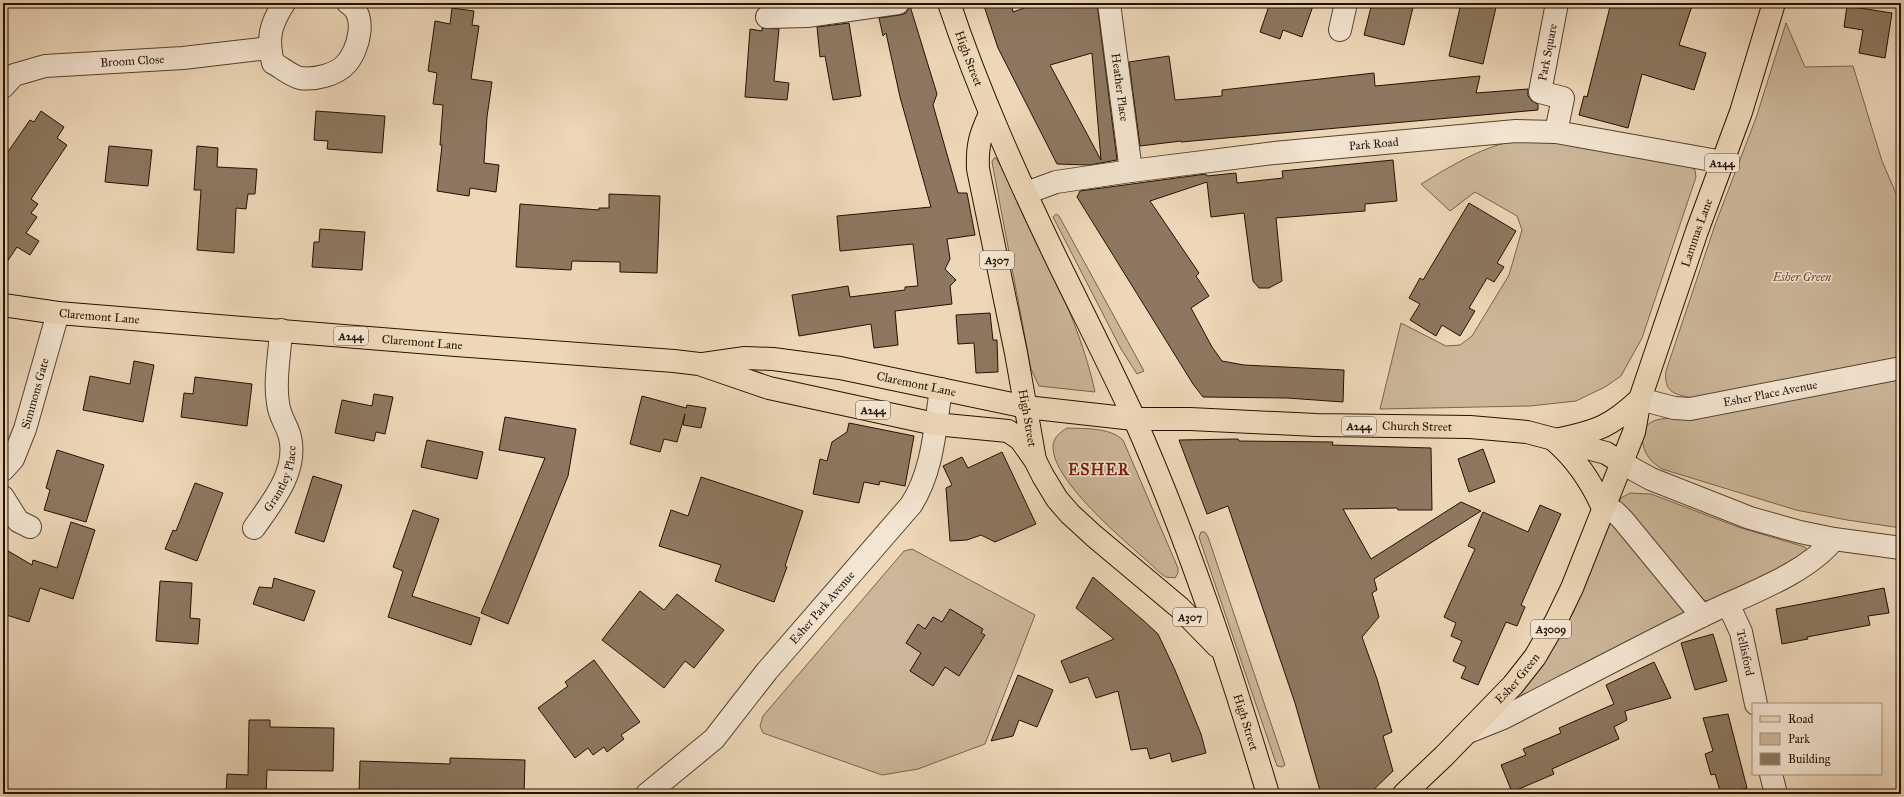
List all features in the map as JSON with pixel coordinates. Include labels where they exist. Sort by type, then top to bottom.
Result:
[{"type":"main road","name":"High Street","points":[[949,3],[990,114],[1134,419],[1177,522],[1252,740],[1268,794]]},
{"type":"main road","name":"Lammas Lane","points":[[1622,463],[1634,432],[1640,399],[1740,112],[1774,3]]},
{"type":"main road","name":"High Street","points":[[990,114],[980,134],[977,149],[978,169],[1036,460],[1057,499],[1070,514],[1180,608],[1222,651]]},
{"type":"main road","name":"Claremont Lane","points":[[3,305],[58,313],[699,364],[745,358],[773,359],[840,368],[1026,407],[1134,419]]},
{"type":"main road","name":"Claremont Lane","points":[[699,364],[769,388],[935,424],[1008,431],[1020,439],[1036,460]]},
{"type":"main road","name":"A244","points":[[1554,440],[1592,431],[1604,426],[1617,419],[1640,399]]},
{"type":"main road","name":"Church Street","points":[[1134,419],[1190,419],[1316,425],[1470,427],[1527,432],[1606,453],[1622,463]]},
{"type":"main road","points":[[1554,440],[1580,466],[1597,493],[1603,508]]},
{"type":"main road","name":"Esher Green","points":[[1404,794],[1468,732],[1513,684],[1535,657],[1556,621],[1572,588],[1622,463]]},
{"type":"street","points":[[284,3],[271,26],[269,48],[273,62],[299,78],[318,78],[334,72],[346,65],[355,51],[359,35],[359,20],[353,6],[348,3]]},
{"type":"street","points":[[767,17],[807,16],[898,3]]},
{"type":"street","name":"Heather Place","points":[[1109,3],[1131,172]]},
{"type":"street","points":[[1340,30],[1346,3]]},
{"type":"street","name":"Park Square","points":[[1556,132],[1563,98],[1540,92],[1557,3]]},
{"type":"street","name":"Broom Close","points":[[3,88],[14,75],[44,66],[183,58],[269,48]]},
{"type":"street","name":"Park Road","points":[[1026,193],[1056,182],[1274,153],[1500,132],[1556,132],[1723,162]]},
{"type":"street","name":"Simmons Gate","points":[[3,470],[13,459],[25,429],[58,313]]},
{"type":"street","name":"Grantley Place","points":[[254,528],[281,487],[289,468],[292,452],[290,438],[280,416],[277,402],[281,330]]},
{"type":"street","name":"Esher Place Avenue","points":[[1640,399],[1674,408],[1690,409],[1901,368]]},
{"type":"street","name":"Esher Park Avenue","points":[[646,794],[714,738],[772,665],[911,505],[924,479],[931,452],[941,389]]},
{"type":"street","points":[[1622,463],[1651,479],[1750,518],[1800,532],[1834,539],[1901,548]]},
{"type":"street","points":[[3,497],[18,521],[30,527]]},
{"type":"street","points":[[1603,508],[1615,512],[1623,520],[1702,616]]},
{"type":"street","name":"Esher Green","points":[[1468,732],[1503,718],[1702,616],[1808,565],[1825,551],[1834,539]]},
{"type":"street","name":"Tellisford","points":[[1728,604],[1741,632],[1756,703]]},
{"type":"street","points":[[1771,775],[1776,794]]},
{"type":"green space","name":"Esher Green","points":[[1786,23],[1805,67],[1853,66],[1882,161],[1901,205],[1901,359],[1692,398],[1680,395],[1668,388],[1666,371],[1715,225],[1756,118]]},
{"type":"green space","points":[[1545,139],[1690,166],[1695,170],[1696,177],[1642,338],[1621,376],[1605,387],[1576,401],[1530,406],[1380,409],[1401,323],[1446,346],[1460,345],[1472,336],[1509,275],[1522,230],[1517,216],[1475,192],[1450,211],[1421,184],[1468,157],[1494,146],[1520,140]]},
{"type":"green space","points":[[994,158],[996,158],[1003,170],[1067,306],[1088,363],[1095,392],[1039,386],[1031,369],[992,162]]},
{"type":"green space","points":[[1056,214],[1059,216],[1144,371],[1137,374],[1121,349],[1053,217]]},
{"type":"green space","points":[[1901,378],[1901,528],[1847,520],[1796,510],[1662,469],[1650,459],[1643,446],[1642,441],[1646,426],[1653,421],[1681,418]]},
{"type":"green space","points":[[1067,428],[1104,431],[1123,440],[1178,568],[1178,573],[1175,578],[1167,577],[1158,571],[1105,523],[1075,491],[1056,460],[1053,447],[1057,436]]},
{"type":"green space","points":[[1630,493],[1651,494],[1738,527],[1805,547],[1808,552],[1806,557],[1711,602],[1704,600],[1622,510],[1618,504],[1621,498]]},
{"type":"green space","points":[[1609,524],[1615,525],[1684,608],[1683,616],[1499,708],[1533,678],[1573,613]]},
{"type":"green space","points":[[1201,532],[1205,532],[1208,537],[1285,765],[1282,767],[1277,766],[1199,537]]},
{"type":"green space","points":[[912,549],[1035,615],[985,744],[918,769],[882,775],[763,733],[760,726],[763,716],[904,551]]},
{"type":"building","points":[[983,3],[1011,3],[1013,12],[1038,3],[1097,3],[1117,160],[1089,165],[1057,164],[998,48]],"holes":[[[1092,53],[1101,160],[1050,65]]]},
{"type":"building","points":[[1270,3],[1314,3],[1302,37],[1283,30],[1280,39],[1260,32]]},
{"type":"building","points":[[1372,3],[1414,3],[1404,45],[1364,35]]},
{"type":"building","points":[[1461,3],[1497,3],[1483,64],[1449,56]]},
{"type":"building","points":[[1611,3],[1693,3],[1679,45],[1706,53],[1694,90],[1642,74],[1628,128],[1579,115],[1584,96],[1587,97]]},
{"type":"building","points":[[910,6],[937,94],[933,105],[958,193],[967,193],[975,235],[947,239],[950,259],[945,269],[956,280],[950,286],[952,304],[895,311],[898,345],[874,348],[871,324],[799,336],[792,295],[848,286],[850,297],[905,290],[905,287],[918,286],[913,244],[840,251],[837,216],[931,207],[900,97],[886,33],[883,36],[879,18],[906,13]]},
{"type":"building","points":[[1847,6],[1892,13],[1885,58],[1859,53],[1863,30],[1844,27]]},
{"type":"building","points":[[452,8],[474,11],[472,25],[479,26],[471,79],[492,82],[487,117],[484,163],[499,165],[496,192],[470,188],[469,196],[437,191],[442,145],[440,145],[443,105],[433,104],[437,73],[428,71],[435,21],[450,24]]},
{"type":"building","points":[[849,23],[861,96],[833,100],[825,56],[820,57],[817,27]]},
{"type":"building","points":[[762,28],[779,29],[774,81],[789,83],[787,100],[745,97],[750,29],[762,31]]},
{"type":"building","points":[[1169,56],[1175,100],[1222,96],[1222,90],[1374,73],[1375,86],[1480,76],[1476,93],[1528,89],[1528,96],[1532,101],[1538,104],[1538,110],[1181,141],[1140,146],[1129,62]]},
{"type":"building","points":[[41,111],[64,127],[57,138],[67,145],[31,199],[38,204],[31,213],[37,217],[26,233],[39,241],[30,255],[17,247],[3,268],[3,159],[30,120],[34,122]]},
{"type":"building","points":[[316,111],[385,116],[382,153],[327,149],[328,141],[314,140]]},
{"type":"building","points":[[109,146],[152,150],[148,186],[105,182]]},
{"type":"building","points":[[197,146],[218,148],[217,167],[257,169],[255,194],[248,194],[246,209],[236,208],[234,253],[197,250],[201,190],[194,190]]},
{"type":"building","points":[[1393,160],[1397,201],[1365,204],[1365,211],[1276,218],[1282,281],[1269,288],[1259,288],[1253,281],[1244,213],[1211,217],[1207,182],[1150,201],[1199,273],[1196,276],[1209,296],[1191,308],[1212,347],[1222,361],[1244,365],[1344,370],[1343,402],[1287,398],[1203,397],[1193,384],[1077,197],[1080,191],[1206,174],[1207,176],[1236,173],[1237,183],[1283,178],[1282,171]]},
{"type":"building","points":[[609,194],[660,196],[657,273],[620,272],[620,262],[572,261],[571,270],[516,267],[520,204],[599,210],[599,208],[609,208]]},
{"type":"building","points":[[1469,203],[1516,231],[1497,263],[1504,267],[1494,282],[1487,278],[1469,308],[1475,311],[1460,336],[1442,325],[1436,336],[1410,320],[1420,304],[1409,298],[1420,278],[1423,280]]},
{"type":"building","points":[[320,229],[365,232],[362,270],[312,267],[314,242],[319,242]]},
{"type":"building","points":[[990,313],[993,340],[997,340],[998,372],[976,373],[974,343],[958,344],[956,315]]},
{"type":"building","points":[[134,361],[154,365],[143,422],[83,410],[90,376],[130,384]]},
{"type":"building","points":[[195,377],[252,384],[247,426],[181,417],[184,393],[193,394]]},
{"type":"building","points":[[374,394],[393,397],[385,434],[376,432],[374,441],[335,433],[342,400],[372,406]]},
{"type":"building","points":[[642,396],[686,408],[687,405],[706,408],[701,428],[683,425],[685,414],[677,442],[664,439],[660,452],[630,444]]},
{"type":"building","points":[[505,417],[576,429],[568,476],[508,624],[481,613],[545,458],[499,450]]},
{"type":"building","points":[[849,423],[914,436],[905,486],[880,481],[879,485],[864,482],[859,503],[813,494],[820,459],[827,461],[832,442],[847,432]]},
{"type":"building","points":[[1238,439],[1239,441],[1333,442],[1332,445],[1431,448],[1432,510],[1398,510],[1397,508],[1343,509],[1371,559],[1461,502],[1481,511],[1374,579],[1377,590],[1372,593],[1379,617],[1362,637],[1377,679],[1392,732],[1383,736],[1393,771],[1369,794],[1321,794],[1295,703],[1228,506],[1207,514],[1179,440]]},
{"type":"building","points":[[427,440],[483,452],[477,479],[421,467]]},
{"type":"building","points":[[1483,449],[1495,482],[1469,492],[1458,459]]},
{"type":"building","points":[[57,450],[104,465],[86,522],[44,510],[50,490],[46,488]]},
{"type":"building","points":[[1002,452],[1036,524],[995,542],[981,535],[967,540],[950,541],[946,488],[952,485],[943,466],[962,457],[968,468]]},
{"type":"building","points":[[313,476],[342,485],[324,542],[295,533]]},
{"type":"building","points":[[701,477],[803,511],[785,566],[787,567],[774,602],[715,581],[721,565],[659,546],[671,510],[688,516]]},
{"type":"building","points":[[195,483],[223,493],[197,561],[165,549],[173,530],[176,531]]},
{"type":"building","points":[[1540,505],[1561,514],[1521,605],[1525,607],[1517,626],[1506,622],[1478,685],[1461,678],[1466,667],[1453,661],[1462,641],[1451,636],[1456,623],[1444,617],[1475,549],[1468,546],[1483,512],[1528,532]]},
{"type":"building","points":[[413,510],[439,519],[412,596],[480,618],[471,645],[388,617],[403,571],[393,567]]},
{"type":"building","points":[[71,522],[95,530],[73,599],[40,588],[29,622],[3,614],[3,548],[32,565],[33,560],[57,568]]},
{"type":"building","points":[[1093,577],[1158,634],[1175,670],[1201,734],[1206,753],[1172,762],[1170,753],[1150,759],[1147,748],[1131,750],[1118,691],[1096,698],[1088,677],[1070,683],[1061,661],[1114,639],[1076,608]]},
{"type":"building","points":[[274,578],[315,591],[304,621],[253,604],[259,587],[272,588]]},
{"type":"building","points":[[160,581],[192,583],[190,618],[200,619],[198,644],[156,641]]},
{"type":"building","points":[[1884,588],[1889,613],[1868,616],[1870,625],[1807,637],[1808,639],[1782,644],[1776,609]]},
{"type":"building","points":[[640,591],[664,610],[677,594],[724,630],[694,668],[685,661],[664,688],[602,640]]},
{"type":"building","points":[[950,609],[983,629],[981,633],[985,635],[959,676],[945,667],[933,686],[910,671],[921,653],[906,643],[918,624],[925,629],[933,617],[942,622]]},
{"type":"building","points":[[1713,634],[1727,681],[1695,690],[1681,643]]},
{"type":"building","points":[[594,660],[640,722],[621,735],[624,739],[607,752],[604,747],[593,755],[588,748],[575,758],[538,708],[568,686],[565,682]]},
{"type":"building","points":[[1654,662],[1671,698],[1625,711],[1627,720],[1614,727],[1619,739],[1552,769],[1554,774],[1512,792],[1501,765],[1526,755],[1523,749],[1561,733],[1559,728],[1614,704],[1606,685]]},
{"type":"building","points":[[1018,675],[1053,690],[1037,727],[1019,720],[1013,736],[991,741]]},
{"type":"building","points":[[1728,714],[1747,788],[1721,794],[1715,774],[1711,775],[1705,754],[1713,751],[1703,718]]},
{"type":"building","points":[[249,720],[270,720],[270,727],[334,728],[333,771],[267,770],[266,794],[226,794],[227,774],[248,775]]},
{"type":"building","points":[[450,758],[525,760],[524,794],[359,794],[360,761],[450,764]]},
{"type":"district","name":"ESHER","points":[[1099,469]]}]
